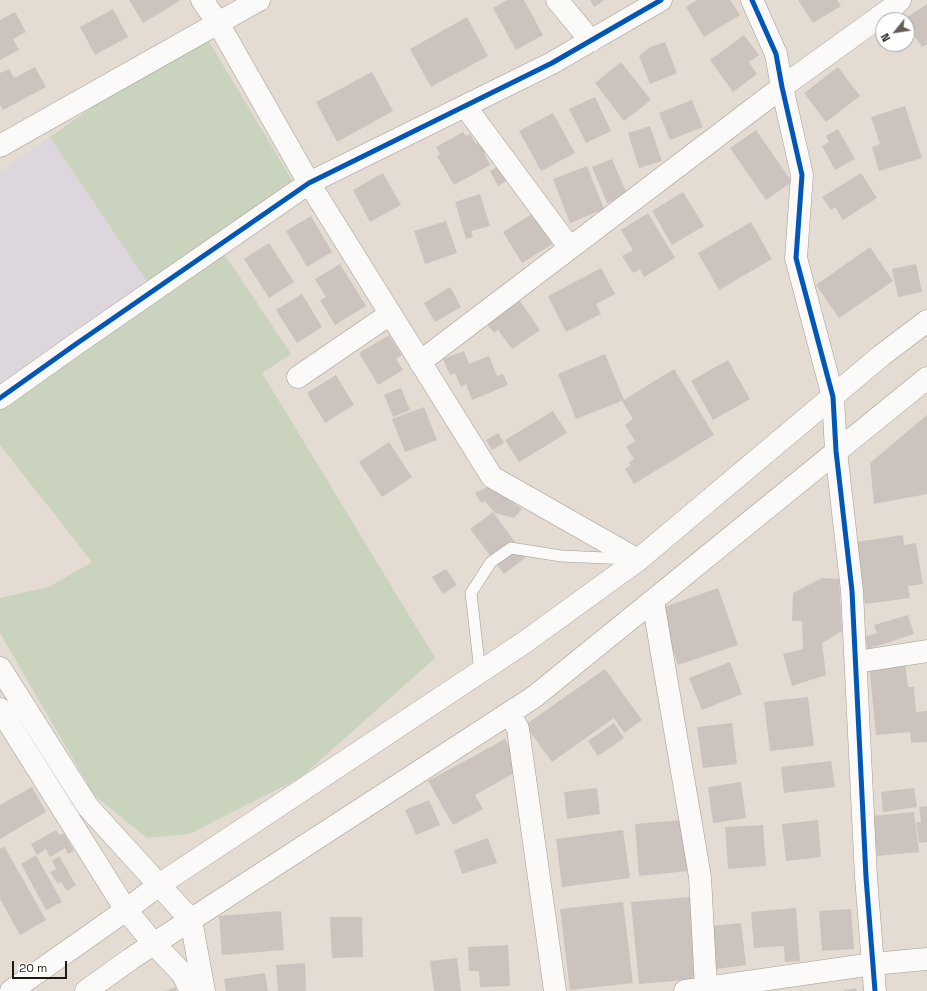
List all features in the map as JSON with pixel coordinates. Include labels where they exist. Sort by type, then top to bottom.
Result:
[{"type":"street","points":[[202,0],[218,23],[309,183],[492,477],[638,560]]},
{"type":"street","points":[[0,146],[259,0]]},
{"type":"street","points":[[557,0],[591,40]]},
{"type":"street","points":[[0,398],[309,183],[552,63],[661,0]]},
{"type":"street","points":[[752,0],[776,54],[802,175],[796,258],[833,397],[836,451],[852,591],[866,877],[875,991]]},
{"type":"street","points":[[420,362],[782,87],[889,10],[900,0]]},
{"type":"street","points":[[466,106],[570,248]]},
{"type":"street","points":[[298,377],[390,314]]},
{"type":"street","points":[[11,991],[159,885],[525,642],[638,560],[882,355],[927,321]]},
{"type":"street","points":[[86,991],[132,958],[534,697],[927,378]]},
{"type":"street","points":[[653,601],[700,877],[706,988]]},
{"type":"street","points":[[856,662],[927,651]]},
{"type":"street","points":[[0,668],[88,807],[191,920],[204,991]]},
{"type":"street","points":[[15,691],[0,708],[126,910],[154,944],[182,973],[190,991]]},
{"type":"street","points":[[510,713],[518,729],[555,991]]},
{"type":"street","points":[[685,991],[873,964],[927,959]]},
{"type":"lane","points":[[480,672],[471,593],[491,562],[511,548],[561,556],[638,560]]},
{"type":"shaded area","points":[[50,137],[156,295],[0,409],[0,172]]},
{"type":"green space","points":[[202,30],[292,180],[213,237],[291,354],[262,373],[435,658],[300,778],[189,834],[147,838],[94,795],[0,633],[0,598],[49,587],[92,562],[0,445],[0,409],[156,295],[50,137]]},
{"type":"building","points":[[129,0],[181,0],[143,23]]},
{"type":"building","points":[[507,0],[524,0],[543,35],[516,50],[493,8]]},
{"type":"building","points":[[590,0],[605,0],[594,7]]},
{"type":"building","points":[[697,0],[730,0],[740,15],[704,37],[686,7]]},
{"type":"building","points":[[798,0],[837,0],[841,6],[813,23]]},
{"type":"building","points":[[927,4],[927,44],[922,47],[915,37],[915,12]]},
{"type":"building","points":[[113,9],[128,37],[95,55],[80,27]]},
{"type":"building","points":[[15,12],[26,32],[13,39],[19,50],[0,60],[0,20]]},
{"type":"building","points":[[467,17],[488,56],[431,87],[410,49]]},
{"type":"building","points":[[744,35],[759,55],[749,62],[757,74],[733,92],[710,60]]},
{"type":"building","points":[[665,42],[677,73],[650,84],[639,56],[650,47]]},
{"type":"building","points":[[621,62],[651,100],[624,121],[595,83]]},
{"type":"building","points":[[35,67],[46,87],[3,110],[0,105],[0,73],[9,69],[14,78]]},
{"type":"building","points":[[838,67],[860,96],[826,122],[804,93]]},
{"type":"building","points":[[372,72],[393,111],[337,142],[316,102]]},
{"type":"building","points":[[595,97],[611,131],[586,143],[569,109]]},
{"type":"building","points":[[692,100],[703,127],[670,140],[659,113]]},
{"type":"building","points":[[905,106],[922,158],[879,171],[872,147],[880,144],[871,117]]},
{"type":"building","points":[[553,113],[575,153],[541,171],[519,131]]},
{"type":"building","points":[[650,126],[662,161],[639,168],[628,133]]},
{"type":"building","points":[[838,129],[855,159],[835,170],[822,146],[829,142],[826,136]]},
{"type":"building","points":[[756,130],[792,182],[766,200],[730,148]]},
{"type":"building","points":[[463,132],[466,136],[470,134],[476,144],[481,141],[487,152],[484,153],[490,165],[454,185],[437,156],[440,154],[436,147]]},
{"type":"building","points":[[612,159],[627,194],[607,203],[592,167]]},
{"type":"building","points":[[504,163],[513,177],[498,186],[490,171]]},
{"type":"building","points":[[587,166],[604,209],[570,223],[553,179]]},
{"type":"building","points":[[383,173],[401,205],[370,222],[353,190]]},
{"type":"building","points":[[861,173],[877,198],[843,220],[835,207],[831,210],[822,197]]},
{"type":"building","points":[[683,192],[704,226],[672,245],[652,211]]},
{"type":"building","points":[[480,194],[490,226],[471,231],[473,237],[466,239],[455,202]]},
{"type":"building","points":[[535,212],[554,243],[522,263],[503,232]]},
{"type":"building","points":[[648,213],[675,258],[644,277],[640,269],[633,273],[622,256],[633,250],[621,230]]},
{"type":"building","points":[[311,216],[332,252],[307,267],[286,231]]},
{"type":"building","points":[[446,221],[457,253],[425,264],[414,231]]},
{"type":"building","points":[[751,222],[772,259],[719,290],[698,253]]},
{"type":"building","points":[[269,243],[294,282],[269,298],[244,259]]},
{"type":"building","points":[[870,247],[893,281],[839,318],[816,285]]},
{"type":"building","points":[[340,264],[366,306],[335,325],[320,300],[326,297],[315,279]]},
{"type":"building","points":[[916,264],[922,292],[898,297],[892,269]]},
{"type":"building","points":[[601,268],[615,294],[596,304],[601,314],[566,332],[548,296]]},
{"type":"building","points":[[450,287],[461,307],[435,322],[424,303]]},
{"type":"building","points":[[302,294],[322,327],[297,343],[276,310]]},
{"type":"building","points":[[520,301],[540,330],[512,349],[498,330],[494,333],[487,324]]},
{"type":"building","points":[[389,335],[402,355],[396,359],[403,370],[378,385],[359,353]]},
{"type":"building","points":[[464,351],[469,364],[489,356],[497,376],[503,374],[508,385],[472,400],[466,384],[461,387],[455,373],[450,375],[443,359]]},
{"type":"building","points":[[605,354],[624,400],[576,419],[558,374]]},
{"type":"building","points":[[728,360],[750,399],[713,420],[691,381]]},
{"type":"building","points":[[674,369],[714,435],[634,484],[625,469],[631,465],[629,462],[634,459],[626,447],[635,441],[625,425],[633,419],[622,401]]},
{"type":"building","points":[[336,375],[354,405],[325,423],[307,393]]},
{"type":"building","points":[[401,388],[410,410],[393,417],[384,395]]},
{"type":"building","points":[[424,407],[437,440],[405,452],[392,419]]},
{"type":"building","points":[[553,411],[567,433],[519,462],[505,440]]},
{"type":"building","points":[[927,415],[927,494],[874,504],[870,463]]},
{"type":"building","points":[[498,433],[504,443],[492,450],[486,440]]},
{"type":"building","points":[[389,442],[412,477],[382,497],[359,462]]},
{"type":"building","points":[[490,486],[522,509],[514,518],[495,513],[485,501],[481,503],[475,493]]},
{"type":"building","points":[[493,512],[526,557],[504,574],[470,529]]},
{"type":"building","points":[[903,535],[904,545],[916,543],[923,584],[908,586],[910,598],[865,604],[856,542]]},
{"type":"building","points":[[446,569],[457,585],[443,594],[432,577]]},
{"type":"building","points":[[822,578],[839,579],[842,631],[822,643],[826,675],[792,686],[783,654],[803,649],[802,621],[792,621],[793,593]]},
{"type":"building","points":[[718,588],[738,645],[678,665],[659,609]]},
{"type":"building","points":[[908,615],[914,634],[868,649],[864,637],[877,633],[874,625]]},
{"type":"building","points":[[730,662],[742,694],[702,710],[689,678]]},
{"type":"building","points":[[905,662],[908,687],[914,687],[916,712],[927,711],[927,742],[911,743],[910,732],[876,735],[869,665]]},
{"type":"building","points":[[605,669],[642,720],[624,733],[614,718],[552,762],[525,725]]},
{"type":"building","points":[[808,697],[814,746],[770,751],[764,702]]},
{"type":"building","points":[[614,723],[624,738],[598,756],[588,741]]},
{"type":"building","points":[[732,723],[737,764],[703,768],[697,727]]},
{"type":"building","points":[[505,739],[522,769],[475,795],[483,809],[453,825],[428,781]]},
{"type":"building","points":[[831,761],[835,787],[784,793],[781,767]]},
{"type":"building","points":[[741,782],[746,818],[713,823],[708,787]]},
{"type":"building","points":[[32,787],[46,812],[0,839],[0,805]]},
{"type":"building","points":[[597,788],[600,814],[567,819],[564,792]]},
{"type":"building","points":[[914,788],[917,807],[883,812],[881,792]]},
{"type":"building","points":[[429,800],[440,825],[416,835],[405,810]]},
{"type":"building","points":[[927,806],[927,842],[919,843],[916,822],[921,822],[919,807]]},
{"type":"building","points":[[914,812],[919,852],[877,856],[873,816]]},
{"type":"building","points":[[683,820],[688,871],[639,876],[635,824]]},
{"type":"building","points":[[818,820],[821,857],[786,861],[782,824]]},
{"type":"building","points":[[763,825],[766,866],[728,869],[725,827]]},
{"type":"building","points":[[56,830],[59,835],[64,833],[74,851],[68,854],[65,848],[50,857],[46,849],[37,855],[31,844]]},
{"type":"building","points":[[623,830],[630,878],[562,887],[556,839]]},
{"type":"building","points":[[488,838],[497,863],[462,874],[454,850]]},
{"type":"building","points":[[4,846],[46,920],[20,935],[0,899],[0,849]]},
{"type":"building","points":[[36,855],[62,902],[46,910],[21,864]]},
{"type":"building","points":[[59,856],[76,885],[67,891],[61,882],[58,884],[50,872],[56,869],[52,861]]},
{"type":"building","points":[[690,897],[698,979],[639,984],[631,902]]},
{"type":"building","points":[[623,902],[633,983],[570,990],[560,909]]},
{"type":"building","points":[[796,908],[800,961],[785,962],[784,946],[754,948],[751,912]]},
{"type":"building","points":[[851,909],[854,949],[822,951],[819,911]]},
{"type":"building","points":[[281,911],[284,950],[222,955],[219,916]]},
{"type":"building","points":[[330,917],[362,917],[363,957],[332,958]]},
{"type":"building","points":[[741,923],[746,965],[716,969],[711,926]]},
{"type":"building","points":[[508,945],[510,986],[480,987],[479,971],[469,971],[468,947]]},
{"type":"building","points":[[457,958],[461,991],[434,991],[430,961]]},
{"type":"building","points":[[305,963],[306,991],[278,991],[276,965]]},
{"type":"building","points":[[265,973],[268,991],[226,991],[224,979]]},
{"type":"building","points":[[176,987],[176,991],[165,991]]},
{"type":"building","points":[[856,988],[857,991],[844,991],[844,990]]},
{"type":"cycle path","points":[[0,398],[309,183],[552,63],[661,0]]},
{"type":"cycle path","points":[[752,0],[776,54],[802,175],[796,258],[833,397],[836,451],[852,591],[866,877],[875,991]]}]
